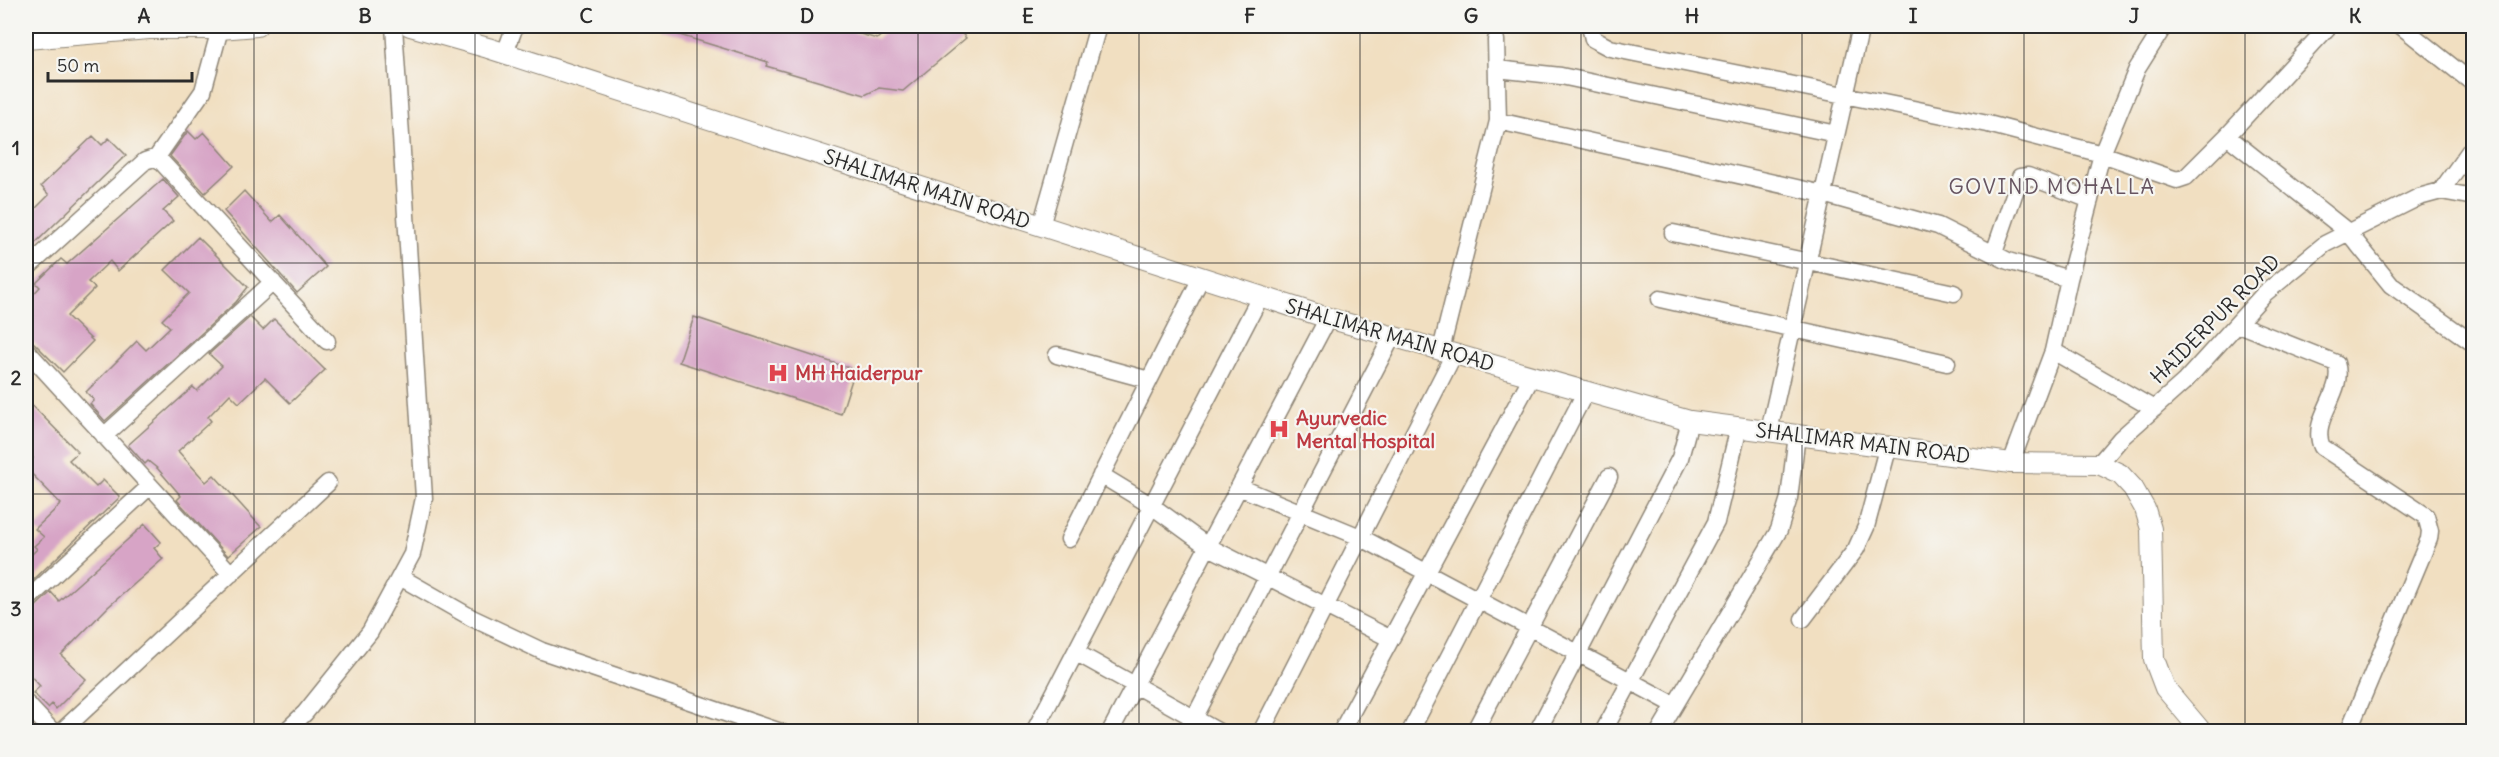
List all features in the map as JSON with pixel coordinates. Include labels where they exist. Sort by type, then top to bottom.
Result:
[{"type":"street","points":[[26,39],[149,29],[220,29],[257,26]]},
{"type":"street","points":[[285,732],[305,713],[370,632],[412,554],[424,498],[394,26]]},
{"type":"street","name":"SHALIMAR MAIN ROAD","points":[[410,26],[505,53],[1328,318],[1690,421],[1888,445],[2011,463],[2099,464],[2120,474],[2133,488],[2145,509],[2151,529],[2154,659],[2165,688],[2199,731]]},
{"type":"street","points":[[505,53],[515,26]]},
{"type":"street","points":[[1041,226],[1098,26]]},
{"type":"street","points":[[1590,26],[1593,39],[1610,48],[1988,124],[2102,154],[2172,179],[2182,179],[2227,136],[2329,26]]},
{"type":"street","points":[[1769,431],[1861,26]]},
{"type":"street","points":[[2011,463],[2053,351],[2069,279],[2102,154],[2137,69],[2164,26]]},
{"type":"street","points":[[2401,26],[2474,84]]},
{"type":"street","points":[[26,269],[145,161],[157,157],[203,90],[220,29]]},
{"type":"street","points":[[1261,732],[1360,537],[1448,352],[1498,121],[1496,40]]},
{"type":"street","points":[[1497,69],[1561,76],[1836,134]]},
{"type":"street","points":[[1498,121],[1823,194],[1938,226],[2017,265],[2069,279]]},
{"type":"street","points":[[2227,136],[2348,232],[2391,285],[2474,344]]},
{"type":"street","points":[[2441,191],[2474,146]]},
{"type":"street","points":[[157,157],[327,341]]},
{"type":"street","points":[[1994,253],[2020,177],[2028,176],[2090,200]]},
{"type":"street","name":"HAIDERPUR ROAD","points":[[2099,464],[2121,438],[2186,381],[2264,294],[2316,251],[2348,232],[2419,197],[2441,191],[2474,197]]},
{"type":"street","points":[[1673,233],[1954,293]]},
{"type":"street","points":[[1069,539],[1201,278]]},
{"type":"street","points":[[104,436],[273,282]]},
{"type":"street","points":[[1034,732],[1260,297]]},
{"type":"street","points":[[1660,299],[1947,363]]},
{"type":"street","points":[[1110,732],[1328,318]]},
{"type":"street","points":[[2238,324],[2336,363],[2337,380],[2319,429],[2318,439],[2322,447],[2426,516],[2429,523],[2429,539],[2348,732]]},
{"type":"street","points":[[1190,725],[1392,337]]},
{"type":"street","points":[[26,350],[231,574]]},
{"type":"street","points":[[2053,351],[2154,409]]},
{"type":"street","points":[[1057,355],[1149,380]]},
{"type":"street","points":[[1341,732],[1532,376]]},
{"type":"street","points":[[1410,732],[1586,392]]},
{"type":"street","points":[[1537,732],[1576,653],[1680,458],[1690,421]]},
{"type":"street","points":[[1603,732],[1716,522],[1739,427]]},
{"type":"street","points":[[1659,732],[1779,530],[1790,498],[1797,435]]},
{"type":"street","points":[[1803,619],[1856,549],[1866,527],[1888,445]]},
{"type":"street","points":[[1101,475],[1152,506],[1207,546],[1391,639]]},
{"type":"street","points":[[1474,732],[1610,477]]},
{"type":"street","points":[[61,732],[328,483]]},
{"type":"street","points":[[26,601],[150,486]]},
{"type":"street","points":[[1239,487],[1360,537],[1675,705]]},
{"type":"street","points":[[400,577],[472,618],[542,651],[781,732]]},
{"type":"street","points":[[1077,653],[1134,685],[1190,725],[1218,732]]},
{"type":"street","points":[[26,703],[53,732]]},
{"type":"building","points":[[661,26],[833,26],[877,39],[892,26],[955,26],[966,38],[903,91],[879,88],[865,95],[766,66],[768,62],[660,29]]},
{"type":"building","points":[[188,131],[196,139],[204,132],[234,166],[205,193],[170,156]]},
{"type":"building","points":[[93,136],[102,145],[109,138],[126,155],[26,252],[26,218],[49,195],[41,186]]},
{"type":"building","points":[[163,179],[179,197],[163,211],[173,221],[118,271],[110,261],[88,282],[95,288],[67,316],[93,341],[63,372],[34,343],[26,340],[26,302],[40,287],[36,283],[61,259],[67,264]]},
{"type":"building","points":[[244,191],[272,222],[280,215],[326,267],[297,293],[224,211]]},
{"type":"building","points":[[198,237],[248,287],[236,302],[105,421],[90,404],[94,400],[86,392],[137,341],[146,350],[170,327],[162,320],[189,293],[165,270]]},
{"type":"building","points":[[250,317],[263,330],[274,319],[325,370],[290,403],[265,378],[239,403],[230,394],[208,417],[211,421],[178,451],[206,482],[214,475],[261,527],[228,556],[177,500],[181,496],[158,469],[148,461],[145,464],[128,445],[193,387],[197,391],[222,366],[209,354]]},
{"type":"building","points":[[694,317],[855,370],[841,414],[679,362]]},
{"type":"building","points":[[26,399],[78,452],[69,460],[96,487],[103,480],[120,497],[26,587],[26,560],[37,549],[34,546],[44,537],[35,529],[61,504],[26,468],[33,458],[26,450]]},
{"type":"building","points":[[145,524],[161,542],[154,548],[163,559],[108,607],[61,655],[86,679],[56,709],[52,704],[48,708],[33,693],[40,686],[26,671],[26,634],[34,625],[26,616],[26,611],[33,609],[51,592],[59,601]]},
{"type":"place","name":"MH Haiderpur","points":[[778,373]]},
{"type":"place","name":"Ayurvedic Mental Hospital","points":[[1279,429]]},
{"type":"district","name":"GOVIND MOHALLA","points":[[2052,187]]}]
